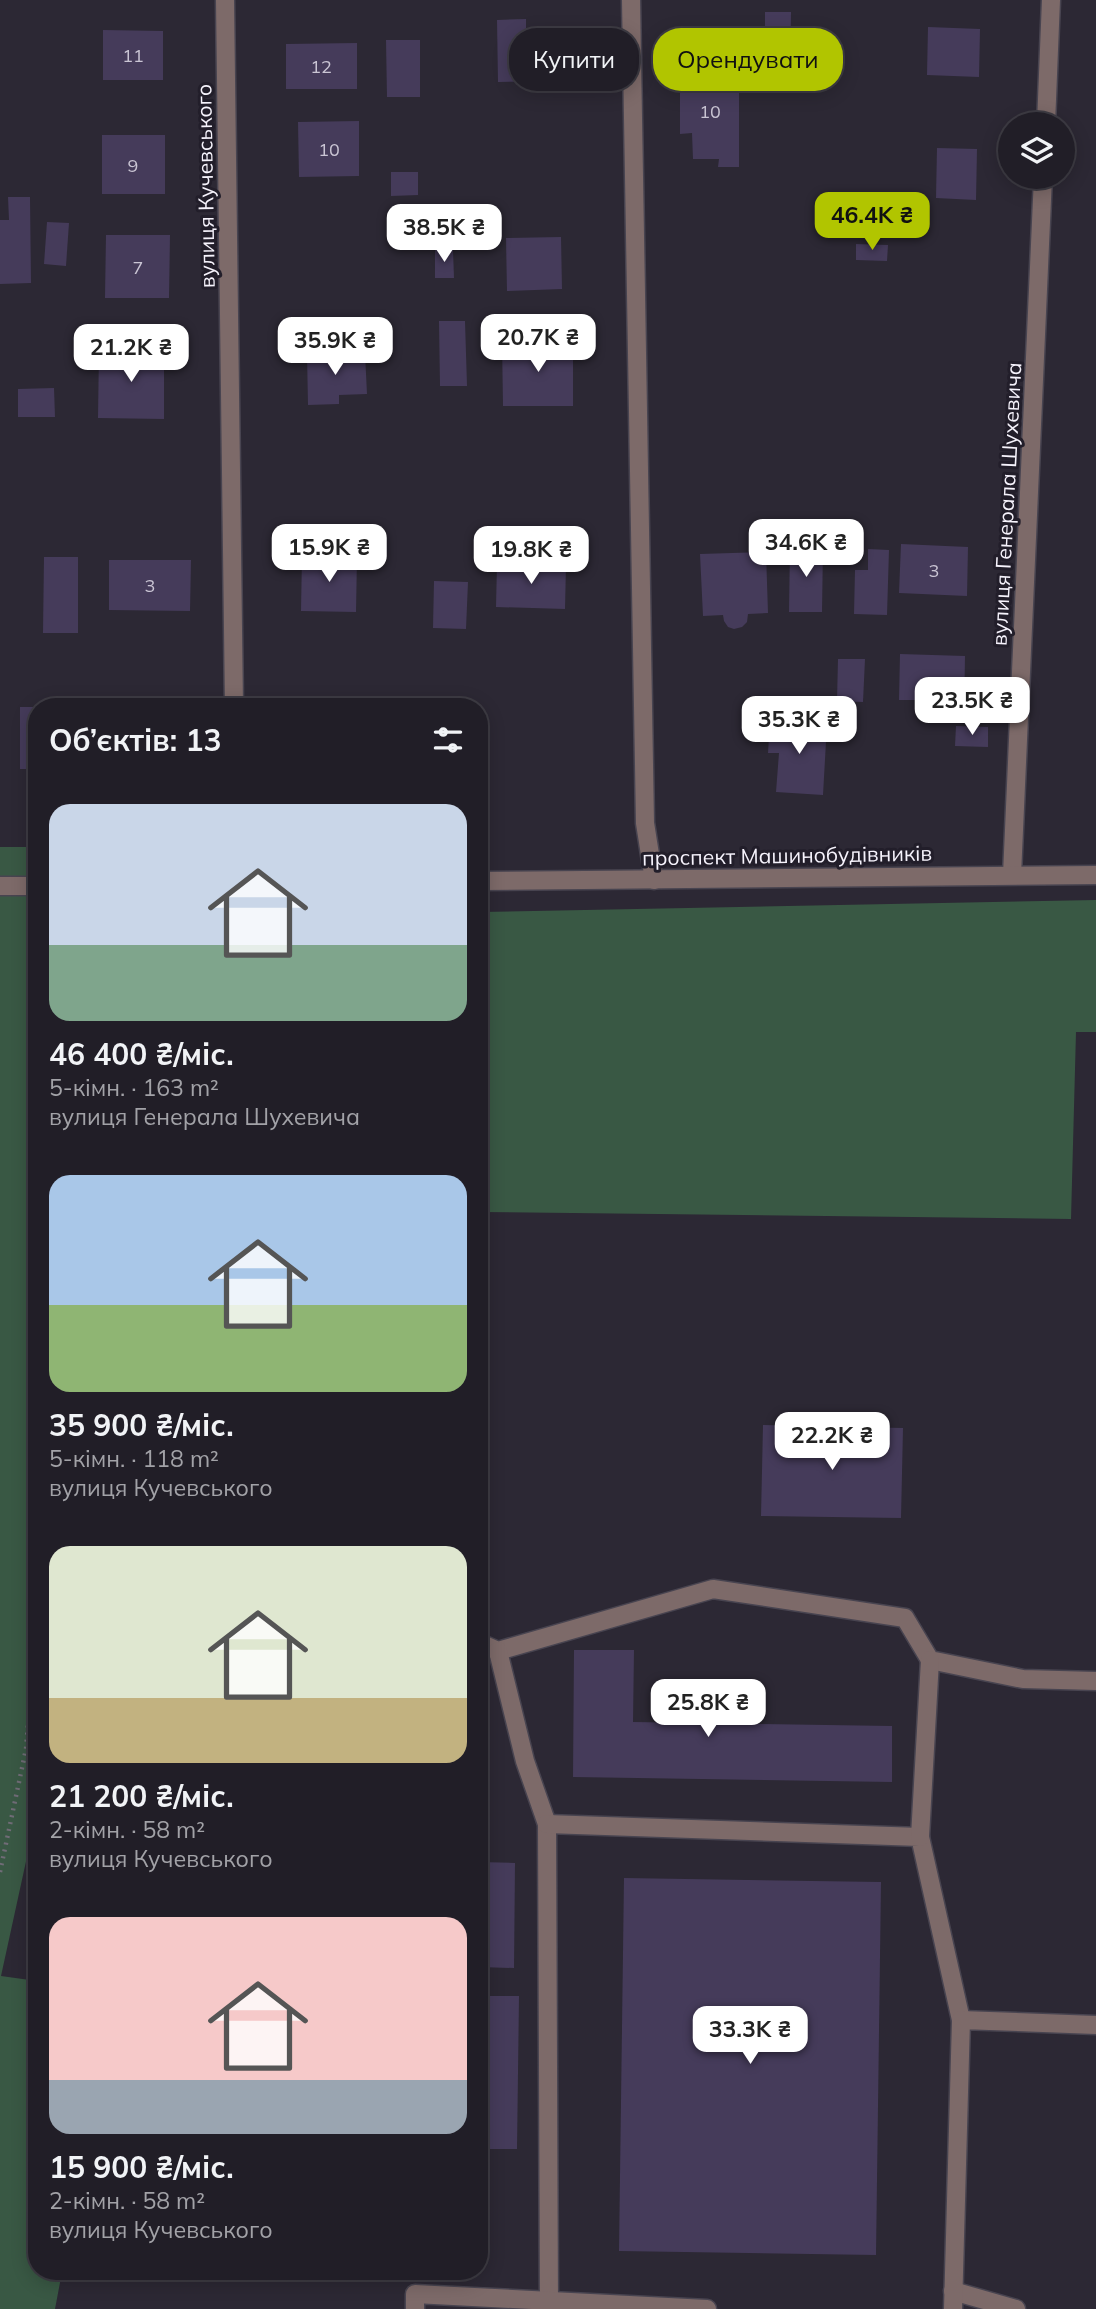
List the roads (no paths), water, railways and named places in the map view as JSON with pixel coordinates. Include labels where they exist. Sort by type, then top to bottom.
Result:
[{"type":"street","name":"вулиця Кучевського","points":[[225,0],[234,698]]},
{"type":"street","points":[[631,0],[645,823],[654,880]]},
{"type":"street","points":[[1046,112],[1051,0]]},
{"type":"street","name":"вулиця Генерала Шухевича","points":[[1012,875],[1042,189]]},
{"type":"street","name":"проспект Машинобудівників","points":[[488,881],[1096,875]]},
{"type":"street","points":[[0,886],[28,886]]},
{"type":"street","points":[[488,1647],[498,1651],[713,1589],[905,1618],[930,1660],[920,1837],[961,2020],[953,2300],[1016,2309]]},
{"type":"street","points":[[498,1651],[525,1761],[547,1824],[549,2305]]},
{"type":"street","points":[[930,1660],[1023,1679],[1096,1681]]},
{"type":"street","points":[[547,1824],[920,1837]]},
{"type":"street","points":[[961,2020],[1096,2025]]},
{"type":"street","points":[[415,2309],[415,2294],[549,2305],[707,2309]]}]
